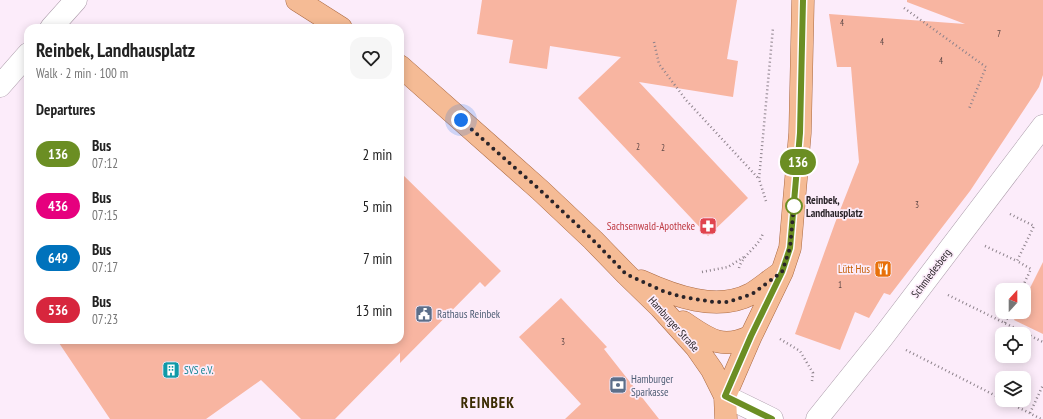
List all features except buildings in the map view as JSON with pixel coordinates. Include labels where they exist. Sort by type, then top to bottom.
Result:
[{"type":"main road","points":[[296,0],[335,24]]},
{"type":"main road","points":[[726,419],[725,396],[751,336],[782,272],[790,248],[800,133],[803,0]]},
{"type":"main road","name":"Hamburger Straße","points":[[404,70],[540,190],[660,307],[696,347],[712,370],[725,396]]},
{"type":"main road","points":[[626,274],[671,294],[700,300],[728,302],[752,294],[782,272]]},
{"type":"main road","points":[[660,307],[704,336],[720,343],[741,341],[751,336]]},
{"type":"street","points":[[55,24],[76,0]]},
{"type":"street","points":[[0,86],[24,59]]},
{"type":"street","name":"Schmiedesberg","points":[[817,419],[882,338],[1043,126]]},
{"type":"street","points":[[725,396],[772,419]]},
{"type":"path","points":[[904,8],[986,67],[969,109]]},
{"type":"path","points":[[654,42],[659,64],[686,100],[759,179],[774,23]]},
{"type":"path","points":[[985,202],[1034,226],[1017,261]]},
{"type":"path","points":[[961,234],[1032,269],[1025,283]]},
{"type":"path","points":[[924,283],[1043,342]]},
{"type":"path","points":[[1005,323],[1007,319]]},
{"type":"path","points":[[882,338],[995,396]]},
{"type":"path","points":[[1030,413],[1043,386]]},
{"type":"path","points":[[1018,407],[1041,419]]},
{"type":"bus line","name":"136","points":[[772,419],[725,396],[751,336],[782,272],[790,248],[800,133],[803,0]]},
{"type":"place","name":"Reinbek, Landhausplatz","points":[[794,206]]},
{"type":"place","name":"Sachsenwald-Apotheke","points":[[708,226]]},
{"type":"place","name":"Lütt Hus","points":[[883,269]]},
{"type":"place","name":"Rathaus Reinbek","points":[[424,314]]},
{"type":"place","name":"SVS e.V.","points":[[171,370]]},
{"type":"place","name":"Hamburger Sparkasse","points":[[618,385]]},
{"type":"district","name":"REINBEK","points":[[488,403]]},
{"type":"route","points":[[461,120],[540,190],[593,240],[626,274],[665,292],[683,297],[714,302],[728,302],[752,294],[782,272],[790,248],[794,204],[794,206]]}]
